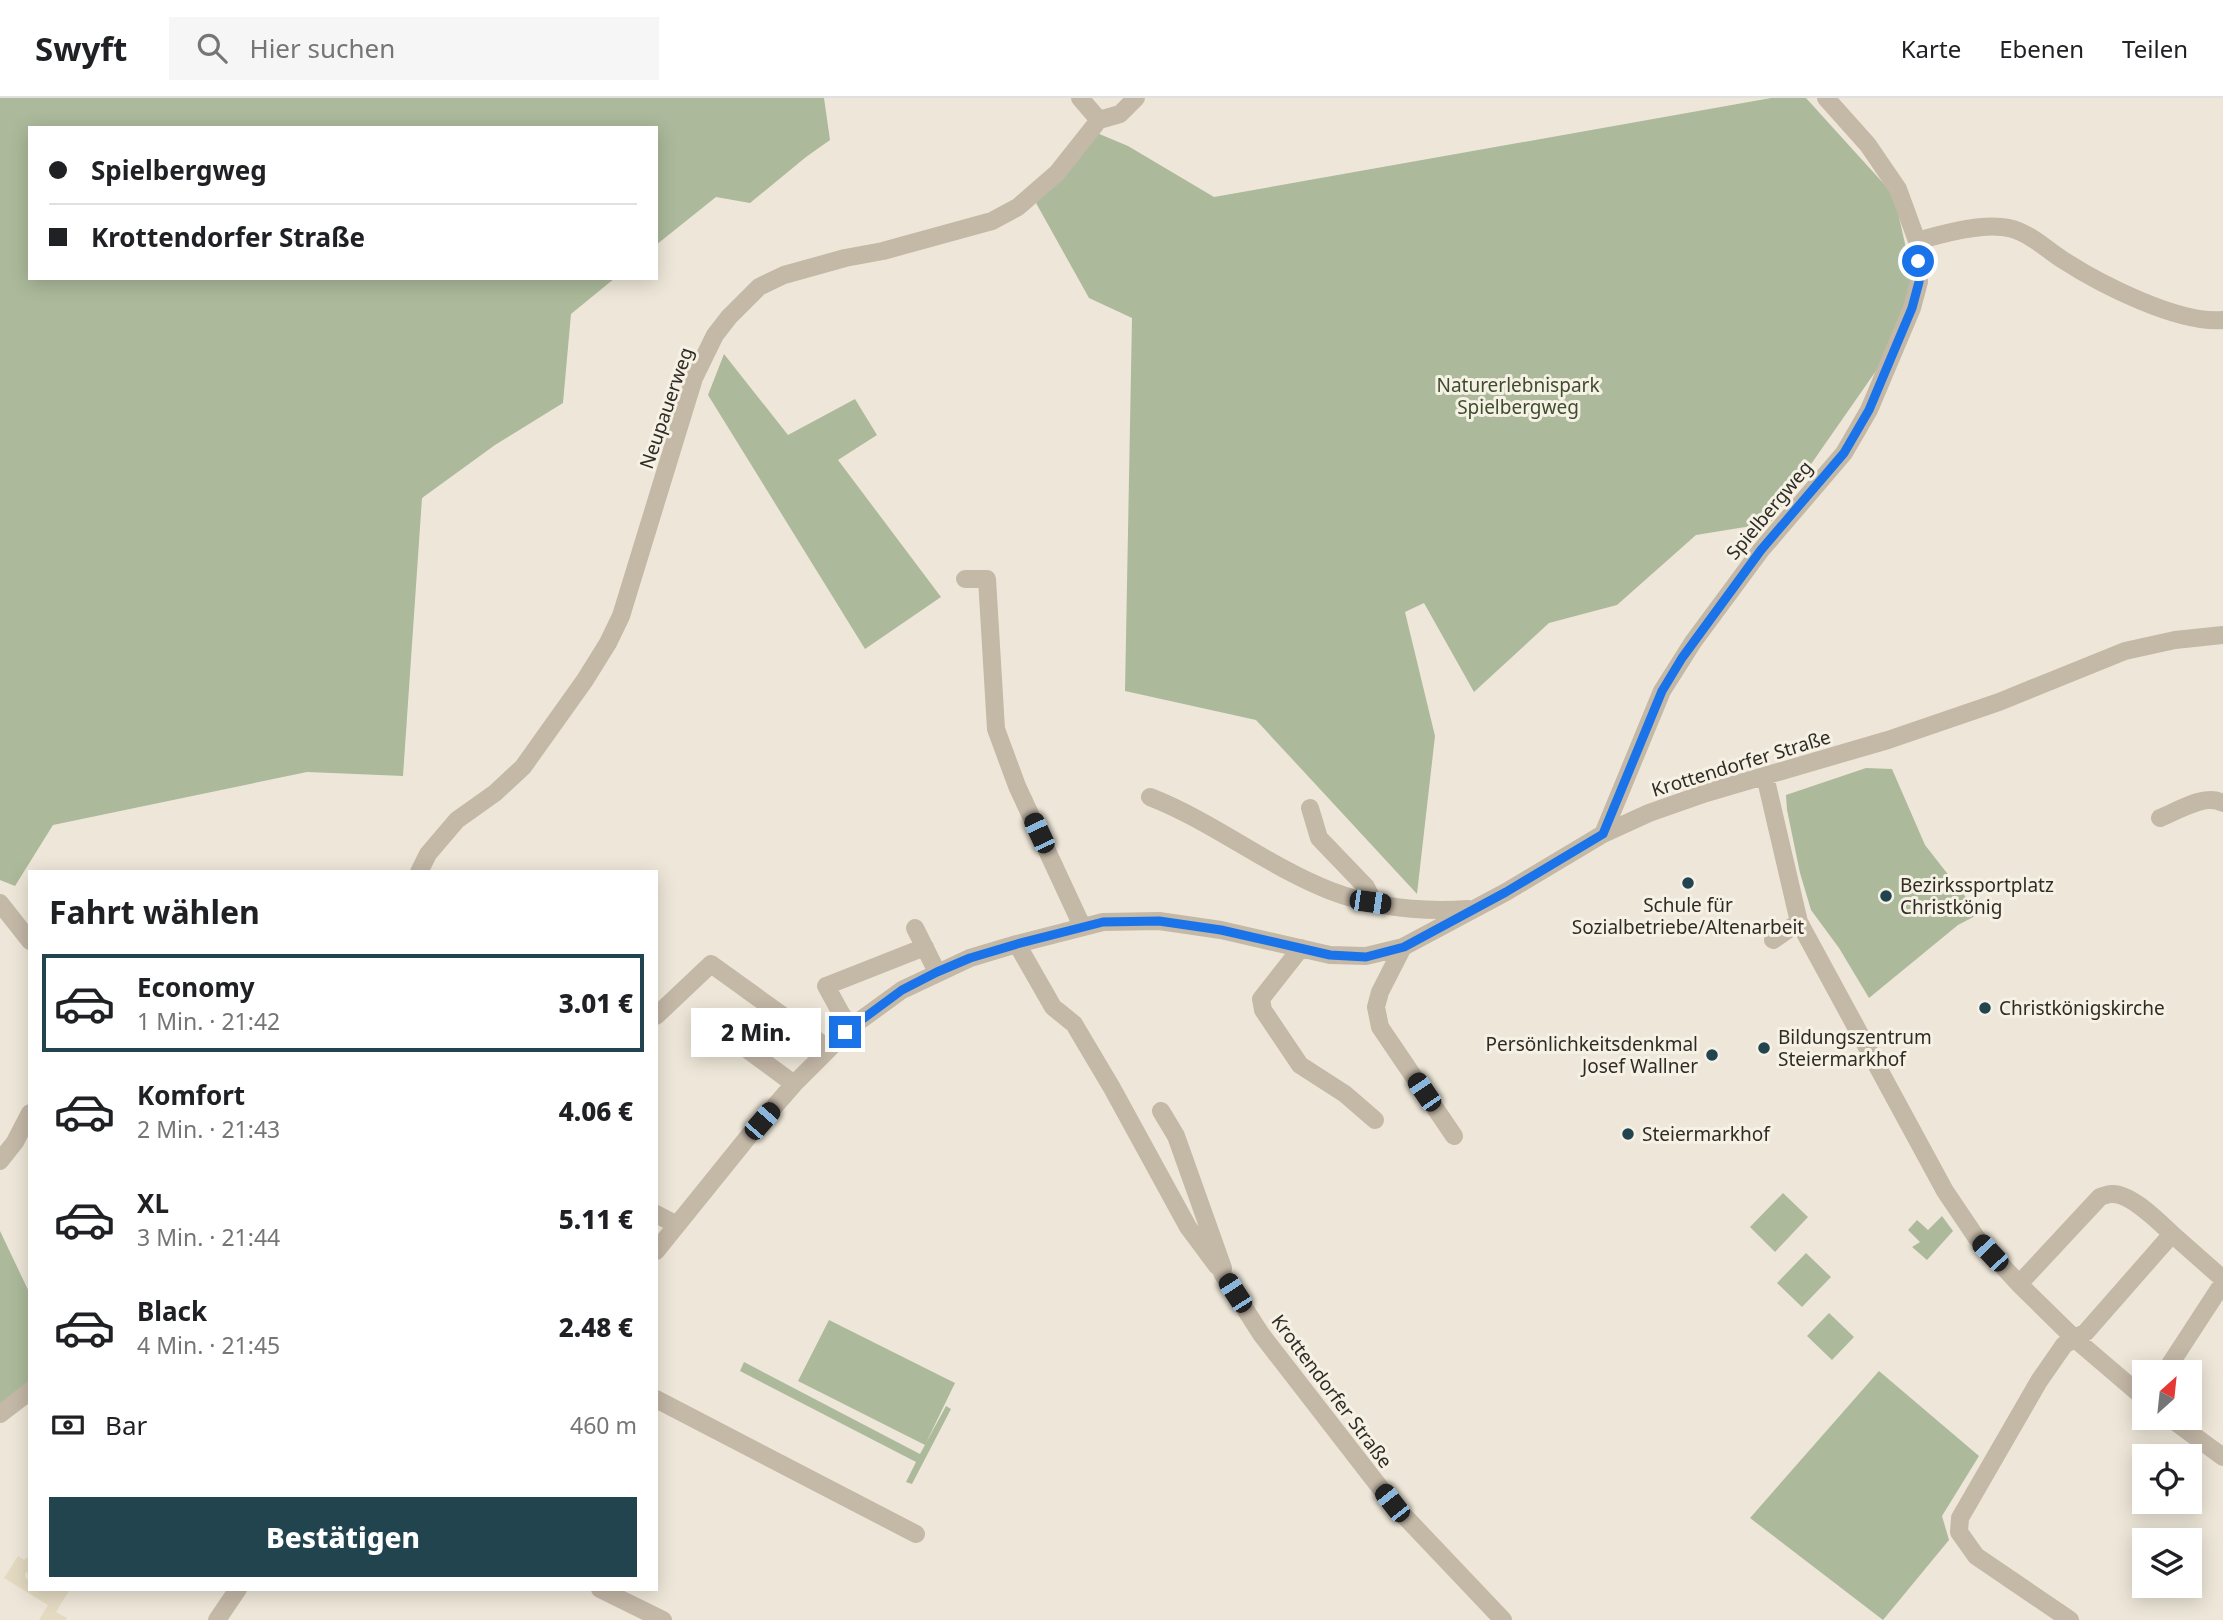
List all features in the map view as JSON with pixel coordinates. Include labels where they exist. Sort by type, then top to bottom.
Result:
[{"type":"street","points":[[1080,98],[1099,120]]},
{"type":"street","name":"Neupauerweg","points":[[420,870],[428,854],[457,820],[495,793],[523,767],[608,643],[621,616],[694,378],[703,355],[729,317],[759,287],[784,275],[992,221],[1018,207],[1057,173],[1099,120],[1120,114],[1136,98]]},
{"type":"street","name":"Spielbergweg","points":[[1603,834],[1662,691],[1761,550],[1844,453],[1869,410],[1912,308],[1919,282],[1917,241],[1898,189],[1868,145],[1826,98]]},
{"type":"street","points":[[1917,241],[1940,234],[1989,227],[2001,226],[2022,231],[2064,261],[2146,303],[2189,316],[2223,320]]},
{"type":"street","points":[[965,579],[987,579],[996,729],[1017,786],[1082,926]]},
{"type":"street","name":"Krottendorfer Straße","points":[[658,1249],[794,1084],[851,1027],[902,990],[970,958],[1082,926],[1103,922],[1159,921],[1221,930],[1330,955],[1366,957],[1404,947],[1603,834],[1649,813],[1706,793],[1888,740],[1999,702],[2125,651],[2175,640],[2223,635]]},
{"type":"street","points":[[1765,776],[1799,922],[1945,1191],[1976,1237],[2019,1284],[2075,1339],[2132,1388]]},
{"type":"street","points":[[1150,797],[1182,810],[1271,861],[1331,891],[1370,902],[1433,911],[1475,909]]},
{"type":"street","points":[[2160,818],[2210,799],[2223,803]]},
{"type":"street","points":[[1310,808],[1319,838],[1366,887],[1371,897],[1370,902]]},
{"type":"street","points":[[0,903],[28,939]]},
{"type":"street","points":[[1773,940],[1799,922]]},
{"type":"street","points":[[915,928],[937,972]]},
{"type":"street","name":"Krottendorfer Straße","points":[[1017,944],[1053,1007],[1074,1024],[1188,1227],[1222,1273],[1261,1334],[1392,1503],[1503,1620]]},
{"type":"street","points":[[851,1027],[826,986],[925,947]]},
{"type":"street","points":[[1404,947],[1380,992],[1376,1007],[1380,1027],[1454,1136]]},
{"type":"street","points":[[1301,948],[1261,999],[1263,1010],[1300,1065],[1345,1094],[1375,1120]]},
{"type":"street","points":[[658,1014],[711,964],[829,1049]]},
{"type":"street","points":[[718,1028],[794,1084]]},
{"type":"street","name":"Krottendorfer Straße","points":[[1161,1111],[1176,1136],[1223,1268],[1222,1273]]},
{"type":"street","points":[[0,1161],[15,1142],[28,1117]]},
{"type":"street","points":[[2019,1284],[2100,1197],[2113,1193],[2128,1199],[2146,1211],[2223,1281],[2173,1360]]},
{"type":"street","points":[[658,1215],[677,1225]]},
{"type":"street","points":[[2070,1620],[1976,1556],[1959,1532],[1960,1518],[2039,1381],[2064,1345],[2086,1332],[2172,1234]]},
{"type":"street","points":[[0,1414],[28,1393]]},
{"type":"street","points":[[658,1400],[916,1534]]},
{"type":"street","points":[[2186,1430],[2223,1457]]},
{"type":"street","points":[[218,1620],[237,1591]]},
{"type":"street","points":[[604,1591],[663,1620]]},
{"type":"green space","points":[[0,98],[824,98],[830,140],[750,203],[716,197],[658,243],[658,126],[28,126],[28,280],[613,280],[571,314],[563,403],[495,445],[422,498],[403,776],[307,772],[53,825],[15,886],[0,880]]},
{"type":"green space","name":"Naturerlebnispark Spielbergweg","points":[[1771,98],[1806,98],[1894,195],[1918,301],[1908,325],[1770,523],[1696,535],[1617,605],[1549,623],[1474,692],[1424,603],[1405,612],[1435,736],[1417,894],[1256,720],[1125,691],[1132,318],[1089,298],[1036,203],[1097,133],[1128,146],[1214,197]]},
{"type":"green space","points":[[724,354],[788,435],[855,399],[877,435],[838,460],[941,597],[865,649],[708,395]]},
{"type":"green space","name":"Bezirkssportplatz Christkönig","points":[[1866,768],[1892,769],[1925,845],[1979,914],[1958,925],[1869,998],[1839,948],[1811,910],[1800,873],[1786,795]]},
{"type":"green space","points":[[1783,1193],[1808,1217],[1775,1252],[1750,1227]]},
{"type":"green space","points":[[1942,1216],[1953,1231],[1927,1260],[1912,1247],[1920,1242],[1908,1230],[1917,1220],[1928,1230]]},
{"type":"green space","points":[[0,1231],[28,1290],[28,1384],[0,1406]]},
{"type":"green space","points":[[1806,1253],[1831,1277],[1802,1307],[1777,1283]]},
{"type":"green space","points":[[1829,1313],[1854,1337],[1832,1360],[1807,1336]]},
{"type":"green space","points":[[829,1320],[955,1383],[925,1445],[798,1381]]},
{"type":"green space","points":[[744,1362],[920,1454],[946,1406],[951,1409],[912,1484],[906,1482],[916,1462],[740,1371]]},
{"type":"green space","points":[[1879,1371],[1979,1456],[1942,1516],[1949,1540],[1883,1620],[1750,1518]]},
{"type":"shaded area","points":[[18,1556],[24,1560],[28,1557],[28,1572],[25,1577],[28,1580],[28,1591],[69,1591],[56,1612],[67,1618],[66,1620],[39,1620],[48,1605],[4,1578]]},
{"type":"place","name":"Schule für Sozialbetriebe/Altenarbeit","points":[[1688,883]]},
{"type":"place","name":"Bezirkssportplatz Christkönig","points":[[1886,896]]},
{"type":"place","name":"Christkönigskirche","points":[[1985,1008]]},
{"type":"place","name":"Bildungszentrum Steiermarkhof","points":[[1764,1048]]},
{"type":"place","name":"Persönlichkeitsdenkmal Josef Wallner","points":[[1712,1055]]},
{"type":"place","name":"Steiermarkhof","points":[[1628,1134]]},
{"type":"route","points":[[845,1032],[902,990],[937,972],[970,958],[1103,922],[1159,921],[1221,930],[1330,955],[1366,957],[1404,947],[1506,892],[1603,834],[1662,691],[1682,658],[1761,550],[1844,453],[1869,410],[1912,308],[1919,282],[1918,261]]}]
